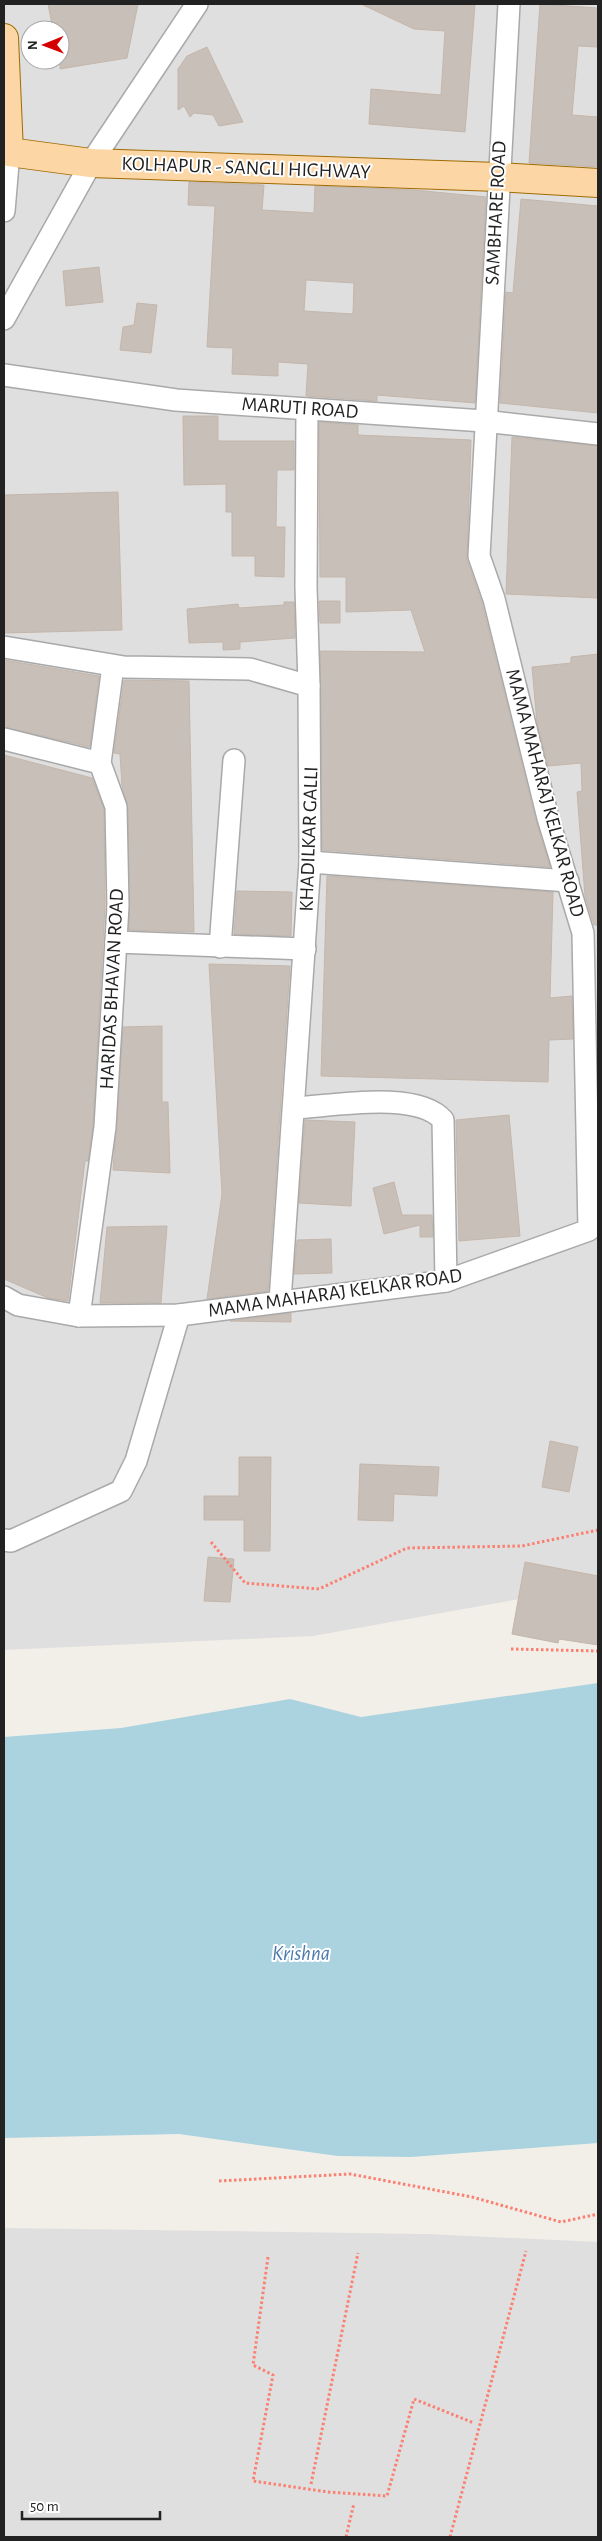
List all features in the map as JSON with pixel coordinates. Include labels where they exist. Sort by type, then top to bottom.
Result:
[{"type":"main road","points":[[4,38],[9,152]]},
{"type":"main road","name":"KOLHAPUR - SANGLI HIGHWAY","points":[[9,152],[91,163],[498,177],[598,183]]},
{"type":"street","points":[[4,319],[91,163],[197,4]]},
{"type":"street","name":"SAMBHARE ROAD","points":[[484,422],[509,4]]},
{"type":"street","points":[[4,211],[9,152]]},
{"type":"street","name":"MARUTI ROAD","points":[[4,375],[176,400],[484,422],[598,434]]},
{"type":"street","name":"KHADILKAR GALLI","points":[[280,1301],[295,1108],[310,862],[309,686],[306,587],[307,409]]},
{"type":"street","name":"MAMA MAHARAJ KELKAR ROAD","points":[[4,1297],[18,1305],[79,1316],[179,1315],[280,1301],[319,1299],[446,1281],[594,1229],[591,954],[548,818],[494,599],[479,556],[484,422]]},
{"type":"street","points":[[4,647],[113,666],[250,669],[309,686]]},
{"type":"street","points":[[4,739],[100,763],[113,666]]},
{"type":"street","points":[[220,947],[234,760]]},
{"type":"street","name":"HARIDAS BHAVAN ROAD","points":[[79,1316],[105,1126],[118,906],[116,807],[100,763]]},
{"type":"street","points":[[310,862],[568,880]]},
{"type":"street","points":[[116,942],[304,949]]},
{"type":"street","points":[[295,1108],[393,1102],[424,1106],[436,1112],[443,1120],[446,1281]]},
{"type":"street","points":[[4,1540],[12,1540],[121,1491],[136,1461],[179,1315]]},
{"type":"path","points":[[211,1542],[245,1583],[319,1589],[407,1548],[522,1546],[598,1530]]},
{"type":"path","points":[[511,1649],[598,1651]]},
{"type":"path","points":[[219,2181],[350,2174],[472,2198],[561,2222],[598,2214]]},
{"type":"path","points":[[450,2537],[526,2251]]},
{"type":"path","points":[[311,2484],[358,2253]]},
{"type":"path","points":[[268,2257],[253,2365],[273,2375],[253,2481],[328,2492],[387,2496],[414,2399],[474,2423]]},
{"type":"path","points":[[346,2537],[354,2503]]},
{"type":"shaded area","points":[[4,4],[598,4],[598,1585],[313,1636],[4,1650]]},
{"type":"shaded area","points":[[4,2228],[427,2234],[598,2242],[598,2537],[4,2537]]},
{"type":"water","name":"Krishna","points":[[598,1683],[598,2143],[411,2157],[338,2156],[179,2134],[4,2138],[4,1737],[121,1728],[290,1699],[361,1717]]},
{"type":"building","points":[[48,4],[138,4],[127,58],[70,67],[70,20],[51,20]]},
{"type":"building","points":[[361,4],[475,4],[465,132],[369,124],[371,89],[441,95],[445,31],[414,29]]},
{"type":"building","points":[[540,4],[598,8],[598,47],[578,46],[572,115],[598,117],[598,167],[529,163]]},
{"type":"building","points":[[207,47],[243,122],[219,126],[213,115],[194,113],[190,117],[184,106],[178,110],[178,69],[187,56]]},
{"type":"building","points":[[189,182],[264,185],[262,210],[314,213],[315,186],[414,190],[486,197],[475,403],[377,395],[377,401],[306,396],[308,364],[278,362],[278,376],[232,374],[233,348],[207,347],[215,206],[188,205]],"holes":[[[306,280],[354,283],[353,314],[304,311]]]},
{"type":"building","points":[[521,199],[598,206],[598,413],[500,403],[506,292],[513,293]]},
{"type":"building","points":[[99,267],[103,302],[66,306],[63,271]]},
{"type":"building","points":[[137,303],[157,305],[151,353],[120,350],[123,327],[134,325]]},
{"type":"building","points":[[183,416],[218,416],[218,441],[294,441],[294,470],[277,470],[276,527],[285,527],[284,577],[255,576],[255,556],[232,556],[232,512],[226,512],[226,484],[184,485]]},
{"type":"building","points":[[319,422],[358,425],[358,435],[471,440],[467,560],[482,603],[536,821],[550,867],[322,850],[320,651],[425,652],[411,610],[346,612],[346,577],[320,577]]},
{"type":"building","points":[[512,437],[598,446],[598,598],[506,594]]},
{"type":"building","points":[[118,492],[122,630],[4,633],[4,495]]},
{"type":"building","points":[[319,601],[340,601],[340,623],[320,623]]},
{"type":"building","points":[[284,602],[294,602],[295,638],[240,642],[240,649],[223,650],[223,642],[189,643],[187,609],[238,604],[239,608],[284,605]]},
{"type":"building","points":[[598,654],[598,925],[594,925],[585,896],[577,792],[582,791],[581,763],[548,766],[537,723],[532,667],[571,663],[571,657]]},
{"type":"building","points":[[4,660],[99,676],[90,747],[4,727]]},
{"type":"building","points":[[124,680],[189,681],[194,932],[129,930],[128,807],[122,786],[120,754],[114,753]]},
{"type":"building","points":[[4,755],[92,778],[104,809],[105,906],[93,1126],[88,1161],[85,1161],[68,1301],[48,1298],[4,1279]]},
{"type":"building","points":[[327,876],[553,892],[550,998],[572,996],[573,1039],[549,1040],[548,1082],[321,1076]]},
{"type":"building","points":[[237,891],[292,892],[291,936],[234,934]]},
{"type":"building","points":[[209,964],[290,966],[268,1291],[207,1299],[222,1194]]},
{"type":"building","points":[[162,1026],[162,1102],[168,1102],[170,1173],[113,1170],[123,1027]]},
{"type":"building","points":[[509,1115],[520,1236],[459,1241],[456,1120]]},
{"type":"building","points":[[305,1120],[355,1122],[351,1206],[299,1203]]},
{"type":"building","points":[[394,1182],[402,1215],[432,1215],[433,1237],[420,1237],[420,1225],[384,1234],[373,1188]]},
{"type":"building","points":[[167,1226],[161,1303],[100,1303],[107,1227]]},
{"type":"building","points":[[331,1239],[332,1273],[294,1274],[297,1240]]},
{"type":"building","points":[[291,1313],[291,1322],[230,1321]]},
{"type":"building","points":[[550,1441],[578,1447],[569,1492],[542,1487]]},
{"type":"building","points":[[239,1457],[271,1457],[270,1551],[244,1551],[244,1520],[204,1520],[204,1496],[239,1496]]},
{"type":"building","points":[[360,1464],[439,1467],[437,1496],[394,1494],[393,1521],[358,1520]]},
{"type":"building","points":[[208,1557],[234,1559],[230,1602],[204,1601]]},
{"type":"building","points":[[525,1562],[598,1576],[598,1645],[559,1639],[558,1643],[512,1634]]}]
